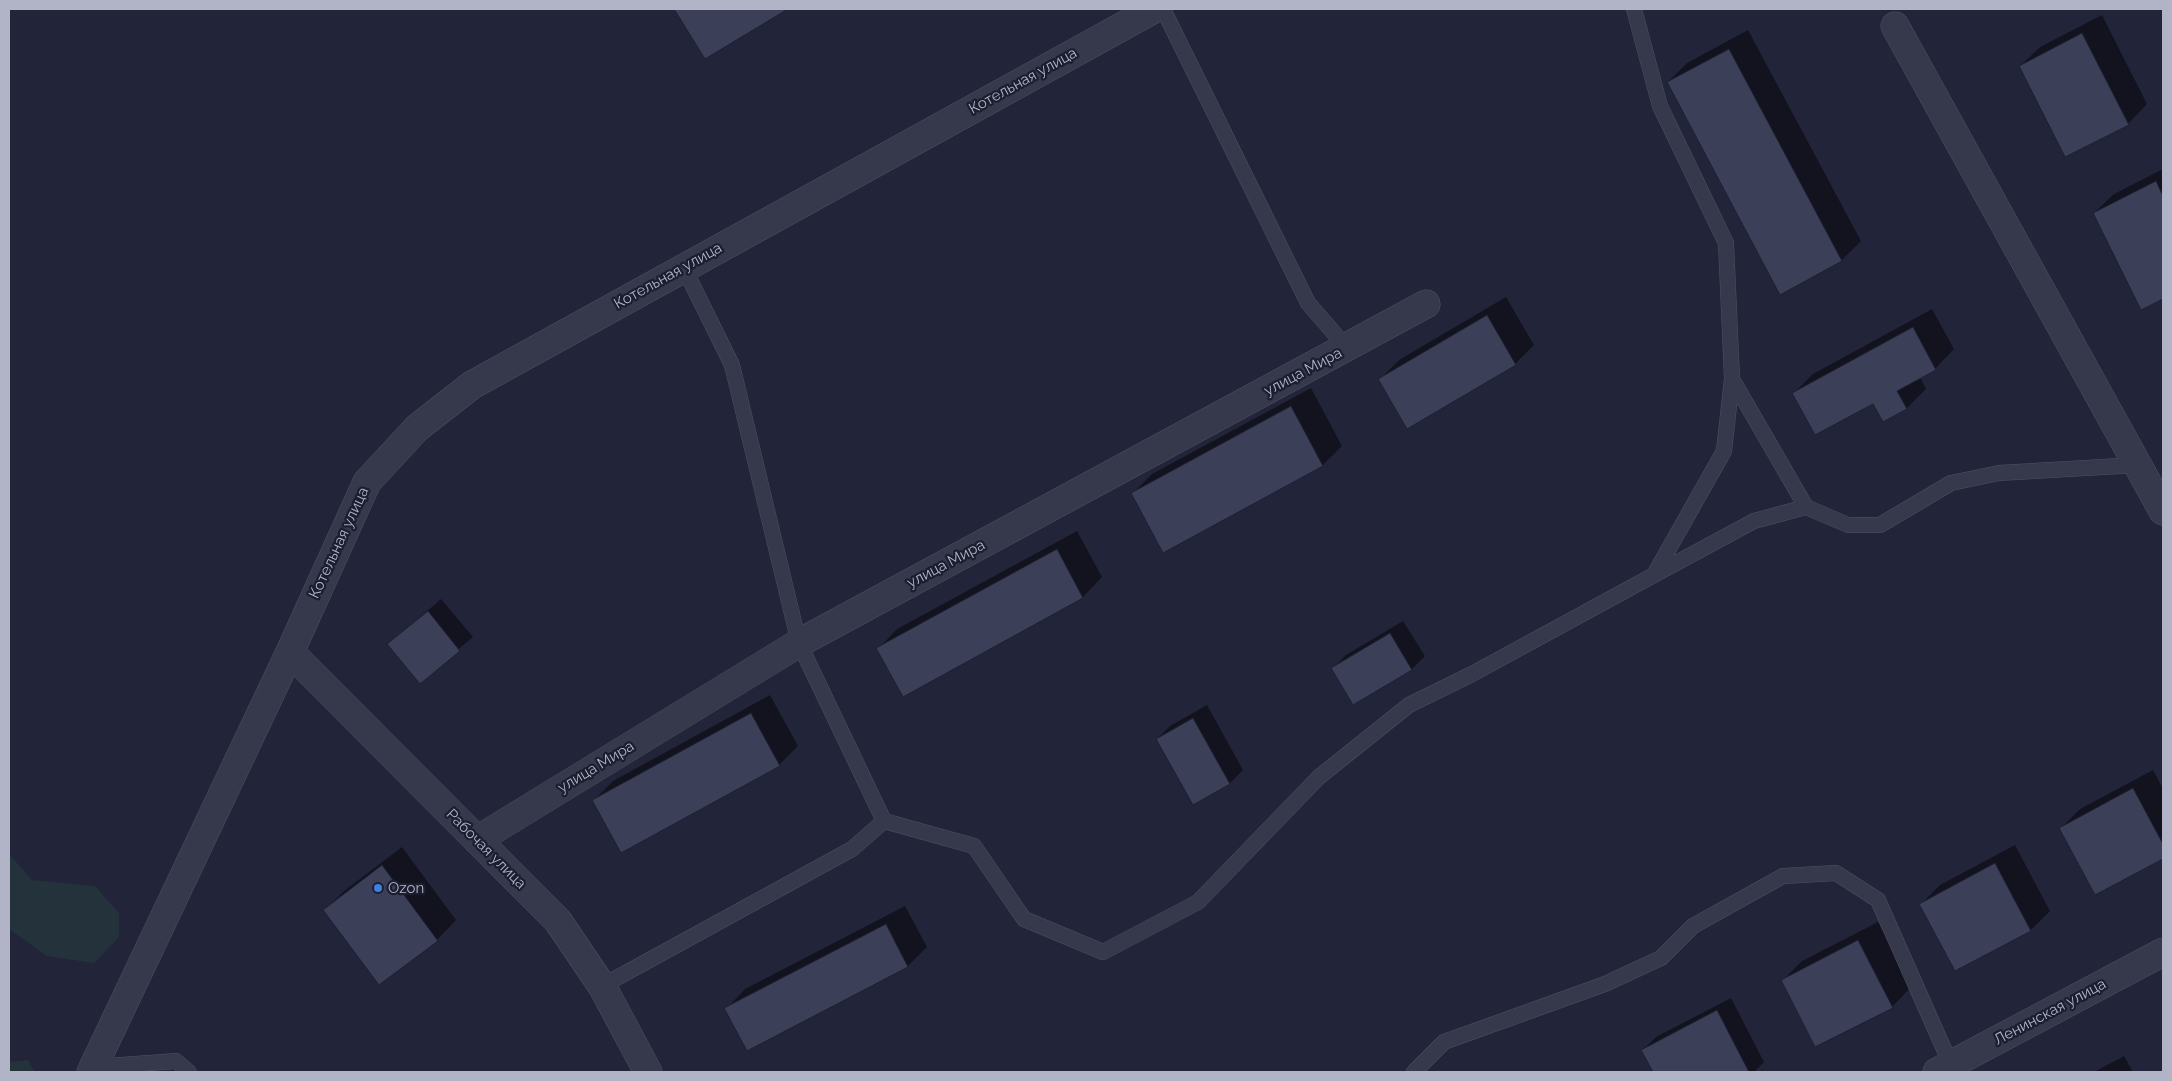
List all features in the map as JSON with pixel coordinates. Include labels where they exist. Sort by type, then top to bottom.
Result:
[{"type":"street","name":"Котельная улица","points":[[93,1070],[290,652],[367,482],[417,428],[472,385],[1154,9]]},
{"type":"street","points":[[1895,26],[2163,511]]},
{"type":"street","name":"улица Мира","points":[[476,840],[799,643],[1426,304]]},
{"type":"street","name":"Рабочая улица","points":[[290,652],[558,921],[602,986],[648,1072]]},
{"type":"street","name":"Ленинская улица","points":[[1944,1069],[2163,952]]},
{"type":"lane","points":[[1163,9],[1308,303],[1347,348]]},
{"type":"lane","points":[[1634,9],[1660,106],[1726,243],[1732,379],[1724,451],[1654,575]]},
{"type":"lane","points":[[684,268],[732,365],[799,643],[884,821],[974,846],[1024,919],[1103,952],[1198,902],[1318,777],[1409,705],[1472,674],[1754,520],[1806,508],[1848,525],[1880,525],[1951,483],[1999,473],[2137,465]]},
{"type":"lane","points":[[1732,379],[1806,508]]},
{"type":"lane","points":[[602,986],[852,849],[884,821]]},
{"type":"lane","points":[[1414,1072],[1444,1042],[1604,984],[1661,958],[1693,926],[1782,876],[1836,872],[1878,900],[1944,1069]]},
{"type":"lane","points":[[93,1070],[176,1061],[189,1072]]},
{"type":"shaded area","points":[[9,854],[32,880],[95,886],[119,913],[119,937],[94,963],[47,956],[9,929]]},
{"type":"shaded area","points":[[28,1060],[35,1072],[9,1072],[9,1062]]},
{"type":"building","points":[[674,9],[788,9],[705,59]]},
{"type":"building","points":[[2082,33],[2129,125],[2065,157],[2019,66]]},
{"type":"building","points":[[1729,49],[1842,261],[1780,295],[1667,82]]},
{"type":"building","points":[[2156,181],[2163,196],[2163,299],[2141,310],[2093,213]]},
{"type":"building","points":[[1487,315],[1516,365],[1407,429],[1378,379]]},
{"type":"building","points":[[1913,327],[1936,370],[1897,391],[1907,409],[1883,422],[1873,404],[1815,435],[1792,393]]},
{"type":"building","points":[[1291,406],[1323,466],[1163,553],[1131,493]]},
{"type":"building","points":[[1057,549],[1083,598],[903,697],[876,648]]},
{"type":"building","points":[[428,611],[460,651],[420,684],[387,644]]},
{"type":"building","points":[[1390,633],[1412,670],[1353,705],[1331,668]]},
{"type":"building","points":[[751,713],[780,766],[621,853],[592,800]]},
{"type":"building","points":[[1193,718],[1230,784],[1193,805],[1156,739]]},
{"type":"building","points":[[2133,788],[2163,844],[2163,859],[2095,895],[2059,828]]},
{"type":"building","points":[[1995,863],[2031,931],[1955,971],[1919,904]]},
{"type":"building","points":[[382,865],[438,941],[379,985],[323,910]]},
{"type":"building","points":[[886,924],[908,967],[747,1051],[724,1008]]},
{"type":"building","points":[[1858,940],[1893,1008],[1815,1047],[1781,980]]},
{"type":"building","points":[[1717,1010],[1749,1072],[1653,1072],[1641,1050]]},
{"type":"place","name":"Ozon","points":[[378,888]]}]
